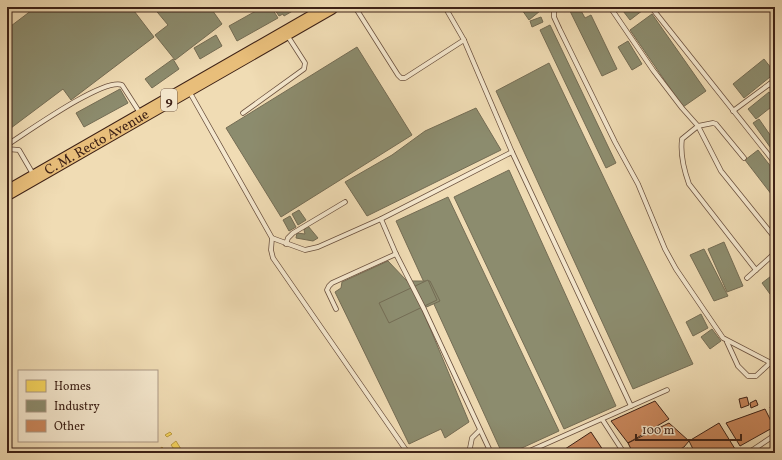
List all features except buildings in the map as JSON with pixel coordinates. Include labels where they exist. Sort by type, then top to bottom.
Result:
[{"type":"highway","name":"C. M. Recto Avenue","points":[[7,193],[331,7]]},
{"type":"lane","points":[[354,7],[401,78],[405,78],[464,40]]},
{"type":"lane","points":[[445,7],[464,40],[512,152],[631,406]]},
{"type":"lane","points":[[554,7],[554,17],[560,30],[615,142],[638,184],[676,269],[720,335],[727,341],[775,365]]},
{"type":"lane","points":[[610,7],[653,70],[698,126],[721,171],[775,238]]},
{"type":"lane","points":[[651,7],[775,163]]},
{"type":"lane","points":[[243,113],[304,70],[305,63],[286,33]]},
{"type":"lane","points":[[734,111],[775,80]]},
{"type":"lane","points":[[770,84],[775,90]]},
{"type":"lane","points":[[7,145],[80,98],[112,85],[122,85],[142,115]]},
{"type":"lane","points":[[188,89],[272,238],[271,250],[273,258],[408,453]]},
{"type":"lane","points":[[744,158],[716,124],[713,123],[698,126],[683,137],[681,141],[685,174],[689,184],[756,270]]},
{"type":"lane","points":[[7,149],[19,150],[35,176]]},
{"type":"lane","points":[[272,238],[305,250],[313,249],[381,219],[512,152]]},
{"type":"lane","points":[[286,244],[288,238],[293,233],[345,202]]},
{"type":"lane","points":[[381,219],[396,254],[422,303],[491,453]]},
{"type":"lane","points":[[747,278],[775,253]]},
{"type":"lane","points":[[336,309],[327,290],[332,283],[396,254]]},
{"type":"lane","points":[[727,341],[738,366],[748,376],[756,376],[770,363]]},
{"type":"lane","points":[[525,453],[531,452],[667,390]]},
{"type":"lane","points":[[602,419],[624,453]]},
{"type":"lane","points":[[469,453],[472,438],[480,430]]},
{"type":"lane","points":[[748,453],[775,435]]}]
